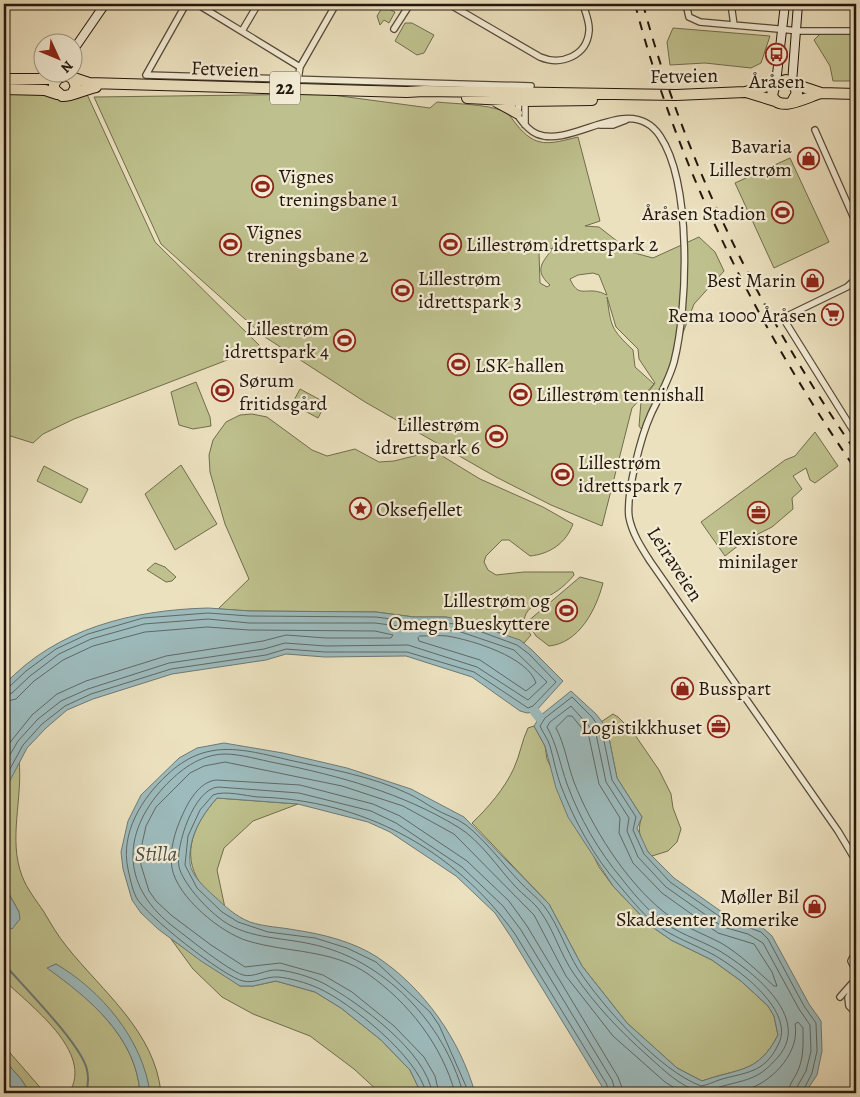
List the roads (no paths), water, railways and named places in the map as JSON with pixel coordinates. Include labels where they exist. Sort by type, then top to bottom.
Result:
[{"type":"highway","name":"22","points":[[4,78],[32,77]]},
{"type":"highway","name":"22","points":[[775,83],[786,80],[821,93],[856,94]]},
{"type":"highway","name":"Fetveien","points":[[82,81],[407,92],[489,100],[524,95]]},
{"type":"highway","points":[[56,82],[54,87],[57,94]]},
{"type":"highway","points":[[72,94],[76,87],[74,82]]},
{"type":"highway","name":"Fetveien","points":[[407,92],[424,90],[589,100],[623,95],[745,92],[775,83]]},
{"type":"highway","points":[[775,83],[772,95],[775,101]]},
{"type":"highway","points":[[792,102],[796,93],[793,84]]},
{"type":"highway","name":"Fetveien","points":[[72,94],[83,89],[103,86],[163,85]]},
{"type":"highway","name":"22","points":[[4,89],[45,90],[64,97],[72,94]]},
{"type":"highway","name":"Fetveien","points":[[745,92],[775,101]]},
{"type":"highway","name":"22","points":[[775,101],[784,105],[821,93]]},
{"type":"highway","points":[[489,100],[506,106],[517,114]]},
{"type":"street","points":[[82,39],[105,4]]},
{"type":"street","points":[[186,4],[146,75],[298,80],[524,95]]},
{"type":"street","points":[[197,4],[300,67]]},
{"type":"street","points":[[242,31],[258,4]]},
{"type":"street","points":[[298,80],[300,67],[336,4]]},
{"type":"street","points":[[394,29],[410,4]]},
{"type":"street","points":[[450,4],[537,56],[551,61],[568,59],[585,45],[589,30],[581,5]]},
{"type":"street","points":[[686,4],[689,17],[700,22],[796,31],[856,31]]},
{"type":"street","points":[[731,4],[734,25]]},
{"type":"street","points":[[775,83],[785,4]]},
{"type":"street","points":[[793,84],[798,4]]},
{"type":"street","points":[[517,114],[524,95]]},
{"type":"street","points":[[524,95],[525,125]]},
{"type":"street","name":"Leiraveien","points":[[517,114],[534,133],[548,137],[600,125],[613,125],[626,120],[643,121],[652,126],[660,135],[668,152],[680,198],[685,268],[681,312],[674,363],[644,433],[633,479],[629,516],[632,526],[650,561],[838,830],[856,861]]},
{"type":"street","points":[[815,130],[856,223]]},
{"type":"street","points":[[856,279],[848,287],[782,318],[856,435]]},
{"type":"street","points":[[856,951],[851,960],[856,971]]},
{"type":"street","points":[[840,997],[856,980]]},
{"type":"street","points":[[856,980],[848,998],[849,1006],[856,1013]]},
{"type":"water","points":[[208,608],[250,611],[376,612],[414,617],[446,617],[461,620],[520,640],[563,681],[535,712],[527,713],[520,711],[472,677],[406,656],[325,657],[286,654],[266,660],[172,674],[93,699],[67,710],[27,748],[4,792],[4,685],[25,665],[48,649],[72,636],[98,626],[124,618],[152,613]]},
{"type":"water","name":"Stilla","points":[[571,691],[596,714],[607,728],[617,778],[642,817],[637,828],[648,852],[674,878],[729,917],[763,928],[772,936],[809,1004],[821,1021],[822,1051],[817,1075],[805,1093],[606,1093],[495,913],[456,876],[390,832],[368,822],[298,804],[217,798],[206,812],[193,836],[190,854],[191,868],[207,889],[231,911],[245,920],[261,925],[338,939],[368,952],[394,970],[425,1000],[450,1035],[460,1054],[475,1093],[421,1093],[410,1070],[381,1040],[341,1008],[315,992],[276,981],[253,986],[240,986],[201,961],[158,929],[141,913],[132,900],[123,869],[121,852],[128,821],[141,795],[179,758],[197,748],[224,743],[283,753],[347,768],[411,789],[464,817],[549,904],[582,966],[627,1023],[677,1068],[702,1081],[746,1068],[763,1057],[778,1035],[774,1016],[768,1006],[741,981],[712,960],[671,940],[651,926],[613,886],[568,817],[556,788],[545,746],[534,726],[541,715]]},
{"type":"water","points":[[4,885],[19,912],[20,919],[12,929],[4,925]]},
{"type":"water","points":[[56,964],[89,988],[117,1018],[139,1054],[146,1073],[150,1093],[140,1093],[137,1073],[130,1054],[108,1021],[94,1006],[47,968]]},
{"type":"water","points":[[4,1060],[21,1079],[30,1093],[4,1093]]},
{"type":"waterway","points":[[535,712],[539,717]]},
{"type":"waterway","points":[[4,964],[64,1031],[75,1046],[87,1070],[88,1082],[86,1093]]},
{"type":"railway","points":[[635,4],[653,67],[674,128],[698,188],[725,247],[786,361],[856,470]]},
{"type":"railway","points":[[643,4],[681,123],[704,181],[730,237],[789,347],[821,400],[856,452]]},
{"type":"place","name":"Åråsen","points":[[777,55]]},
{"type":"place","name":"Bavaria Lillestrøm","points":[[808,158]]},
{"type":"place","name":"Vignes treningsbane 1","points":[[263,187]]},
{"type":"place","name":"Åråsen Stadion","points":[[782,213]]},
{"type":"place","name":"Vignes treningsbane 2","points":[[231,244]]},
{"type":"place","name":"Lillestrøm idrettspark 2","points":[[450,244]]},
{"type":"place","name":"Best Marin","points":[[812,280]]},
{"type":"place","name":"Lillestrøm idrettspark 3","points":[[402,290]]},
{"type":"place","name":"Rema 1000 Åråsen","points":[[833,315]]},
{"type":"place","name":"Lillestrøm idrettspark 4","points":[[345,340]]},
{"type":"place","name":"LSK-hallen","points":[[459,365]]},
{"type":"place","name":"Sørum fritidsgård","points":[[223,391]]},
{"type":"place","name":"Lillestrøm tennishall","points":[[520,394]]},
{"type":"place","name":"Lillestrøm idrettspark 6","points":[[496,436]]},
{"type":"place","name":"Lillestrøm idrettspark 7","points":[[562,474]]},
{"type":"place","name":"Oksefjellet","points":[[360,509]]},
{"type":"place","name":"Flexistore minilager","points":[[758,512]]},
{"type":"place","name":"Lillestrøm og Omegn Bueskyttere","points":[[566,611]]},
{"type":"place","name":"Busspart","points":[[682,688]]},
{"type":"place","name":"Logistikkhuset","points":[[718,727]]},
{"type":"place","name":"Møller Bil Skadesenter Romerike","points":[[815,907]]}]
